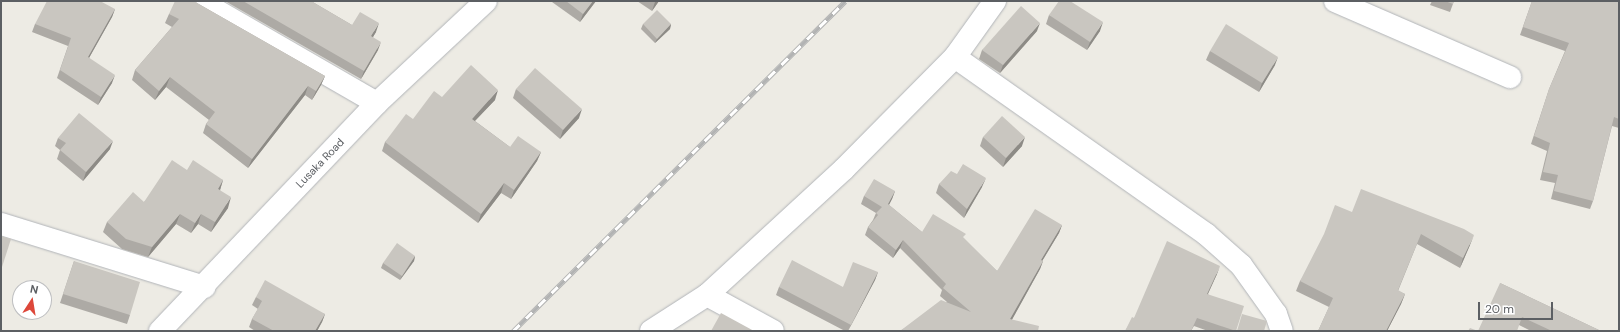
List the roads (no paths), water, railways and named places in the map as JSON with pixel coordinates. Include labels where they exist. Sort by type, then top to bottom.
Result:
[{"type":"street","points":[[200,1],[378,103]]},
{"type":"street","points":[[651,331],[706,295],[844,169],[955,57],[995,1]]},
{"type":"street","points":[[1335,1],[1510,77]]},
{"type":"street","name":"Lusaka Road","points":[[160,331],[204,287],[261,223],[477,3]]},
{"type":"street","points":[[955,57],[1206,234],[1241,265],[1276,314],[1282,331]]},
{"type":"street","points":[[1,224],[204,287]]},
{"type":"street","points":[[706,295],[773,331]]},
{"type":"railway","points":[[513,331],[845,1]]}]
